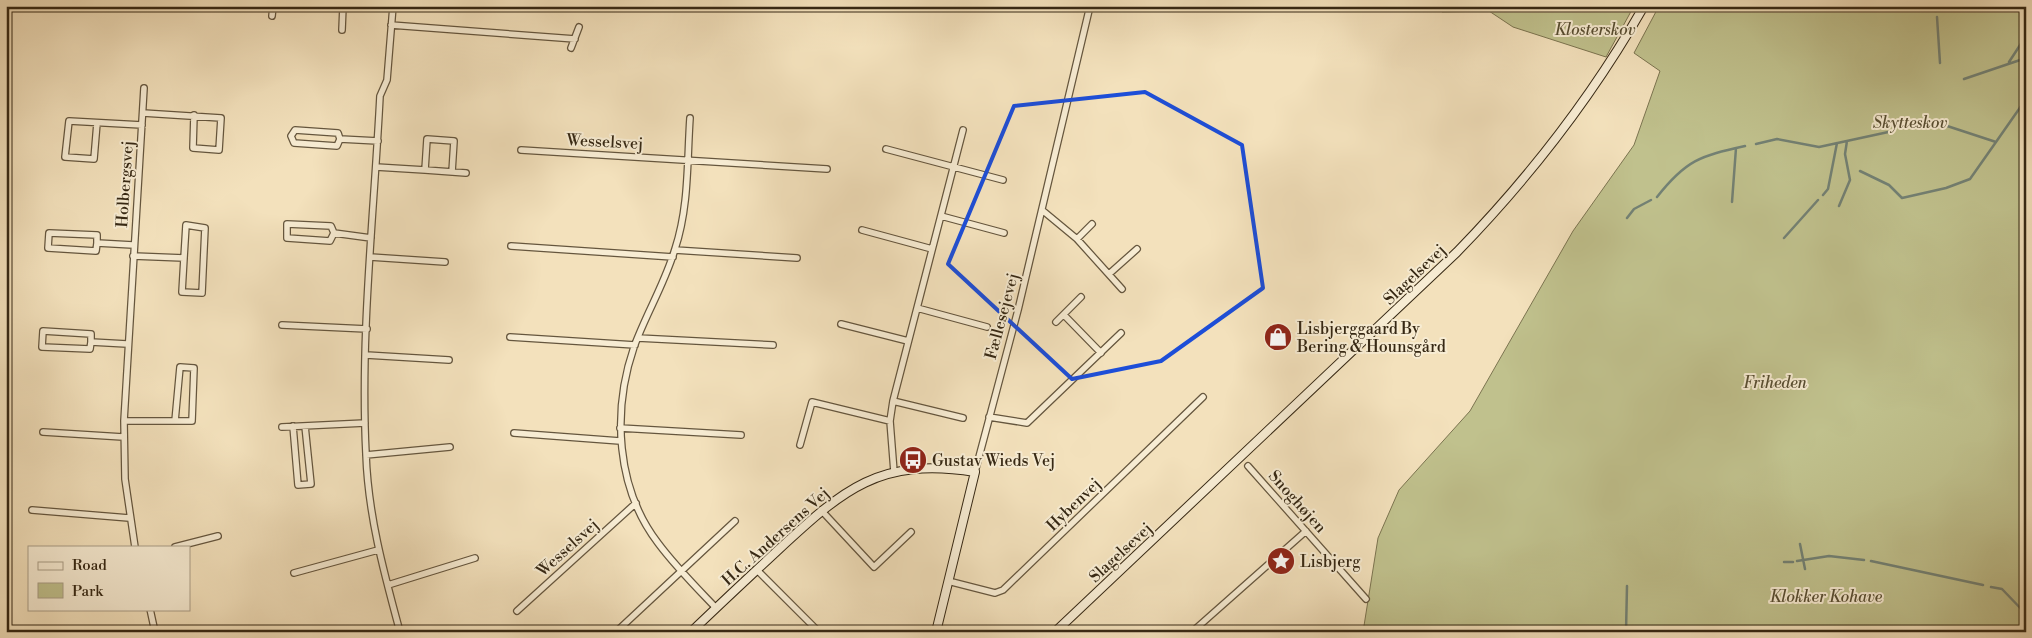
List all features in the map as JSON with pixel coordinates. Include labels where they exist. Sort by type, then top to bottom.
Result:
[{"type":"street","points":[[272,16],[273,6]]},
{"type":"street","points":[[342,30],[343,6]]},
{"type":"street","points":[[393,6],[387,80],[381,92],[371,238],[365,423],[366,455],[378,550],[400,632]]},
{"type":"street","name":"Fællesejevej","points":[[936,632],[1042,210],[1090,6]]},
{"type":"street","name":"Slagelsevej","points":[[1055,632],[1450,258],[1503,204],[1554,142],[1591,92],[1644,6]]},
{"type":"street","points":[[391,25],[575,39]]},
{"type":"street","points":[[571,48],[579,27]]},
{"type":"street","name":"Holbergsvej","points":[[135,546],[130,518],[123,437],[127,344],[144,88]]},
{"type":"street","points":[[143,113],[194,115],[221,118],[219,150],[193,148],[194,115]]},
{"type":"street","points":[[690,118],[685,212],[673,257],[635,345],[624,380],[620,441],[628,479],[636,503],[656,542],[716,608]]},
{"type":"street","name":"Holbergsvej","points":[[97,123],[94,159],[65,158],[69,122],[97,123],[142,125]]},
{"type":"street","points":[[295,130],[338,133],[340,139],[337,146],[294,143],[291,136],[295,130]]},
{"type":"street","points":[[894,472],[890,421],[893,401],[963,130]]},
{"type":"street","points":[[340,139],[378,142]]},
{"type":"street","points":[[425,170],[427,140],[454,141],[452,172]]},
{"type":"street","points":[[886,149],[1004,180]]},
{"type":"street","name":"Wesselsvej","points":[[521,150],[827,169]]},
{"type":"street","points":[[376,167],[466,173]]},
{"type":"street","points":[[1042,210],[1078,239],[1122,289]]},
{"type":"street","points":[[941,216],[1004,233]]},
{"type":"street","points":[[286,224],[331,226],[334,233],[330,240],[286,238],[286,224]]},
{"type":"street","points":[[1078,239],[1092,224]]},
{"type":"street","points":[[186,226],[205,228],[202,292],[182,292],[184,258],[186,226]]},
{"type":"street","points":[[862,230],[932,249]]},
{"type":"street","name":"Holbergsvej","points":[[49,233],[97,236],[97,243],[96,251],[48,248],[49,233]]},
{"type":"street","points":[[334,233],[371,238]]},
{"type":"street","name":"Holbergsvej","points":[[97,243],[133,245]]},
{"type":"street","points":[[511,246],[673,257]]},
{"type":"street","points":[[1109,274],[1137,249]]},
{"type":"street","points":[[675,250],[797,258]]},
{"type":"street","points":[[133,256],[184,258]]},
{"type":"street","points":[[370,257],[445,262]]},
{"type":"street","points":[[1056,322],[1081,297]]},
{"type":"street","points":[[917,308],[987,327]]},
{"type":"street","points":[[1064,315],[1100,352]]},
{"type":"street","points":[[841,324],[908,341]]},
{"type":"street","points":[[282,325],[367,329]]},
{"type":"street","points":[[43,331],[91,334],[91,342],[90,349],[42,347],[43,331]]},
{"type":"street","points":[[989,417],[1027,423],[1121,333]]},
{"type":"street","points":[[510,337],[635,345]]},
{"type":"street","points":[[638,338],[773,345]]},
{"type":"street","points":[[91,342],[127,344]]},
{"type":"street","points":[[366,355],[449,360]]},
{"type":"street","points":[[124,421],[175,422],[192,421],[194,368],[180,367],[175,422]]},
{"type":"street","name":"Hybenvej","points":[[948,580],[995,593],[1003,590],[1203,398]]},
{"type":"street","points":[[893,401],[963,418]]},
{"type":"street","points":[[800,445],[812,402],[890,421]]},
{"type":"street","points":[[282,426],[365,423]]},
{"type":"street","points":[[292,426],[298,486],[311,484],[305,426]]},
{"type":"street","points":[[620,428],[741,435]]},
{"type":"street","points":[[43,432],[123,437]]},
{"type":"street","points":[[514,433],[620,441]]},
{"type":"street","points":[[366,455],[450,447]]},
{"type":"street","name":"Snoghøjen","points":[[1248,466],[1366,599]]},
{"type":"street","name":"H.C. Andersens Vej","points":[[691,632],[821,510],[846,492],[894,472],[940,467],[975,472]]},
{"type":"street","name":"Wesselsvej","points":[[517,611],[636,503]]},
{"type":"street","points":[[32,510],[130,518]]},
{"type":"street","points":[[821,510],[874,567],[911,532]]},
{"type":"street","points":[[616,632],[735,521]]},
{"type":"street","points":[[1192,632],[1306,531]]},
{"type":"street","points":[[179,546],[218,536]]},
{"type":"street","points":[[294,573],[378,550]]},
{"type":"street","points":[[388,585],[475,558]]},
{"type":"street","points":[[757,570],[819,632]]},
{"type":"street","points":[[150,610],[155,632]]},
{"type":"highlighted area","points":[[1145,92],[1242,145],[1263,288],[1161,361],[1072,379],[948,264],[1014,106]]},
{"type":"green space","name":"Klosterskov","points":[[1439,6],[1634,6],[1606,57],[1513,27],[1489,11],[1442,12]]},
{"type":"green space","name":"Friheden","points":[[1659,6],[2026,6],[2026,632],[1363,632],[1378,538],[1399,490],[1470,411],[1573,231],[1634,145],[1660,71],[1634,53]]},
{"type":"waterway","points":[[1936,6],[1936,11]]},
{"type":"waterway","points":[[1937,17],[1940,63]]},
{"type":"waterway","points":[[2009,62],[2026,36]]},
{"type":"waterway","points":[[1964,79],[2026,58]]},
{"type":"waterway","points":[[1935,122],[1996,142],[2026,99]]},
{"type":"waterway","points":[[1756,144],[1777,139],[1819,147],[1893,131]]},
{"type":"waterway","points":[[1839,206],[1850,180],[1845,154],[1847,141]]},
{"type":"waterway","points":[[1860,171],[1889,185],[1902,198],[1946,188],[1970,179],[1996,142]]},
{"type":"waterway","points":[[1823,195],[1828,189],[1837,143]]},
{"type":"waterway","points":[[1657,197],[1677,175],[1695,161],[1716,153],[1745,146]]},
{"type":"waterway","points":[[1732,202],[1736,148]]},
{"type":"waterway","points":[[1627,218],[1634,209],[1651,200]]},
{"type":"waterway","points":[[1784,238],[1818,200]]},
{"type":"waterway","points":[[1800,544],[1805,569]]},
{"type":"waterway","points":[[1797,561],[1829,556],[1864,560]]},
{"type":"waterway","points":[[1871,561],[1983,585]]},
{"type":"waterway","points":[[1784,562],[1793,562]]},
{"type":"waterway","points":[[1626,632],[1627,586]]},
{"type":"waterway","points":[[1991,587],[2002,589],[2026,614]]},
{"type":"place","name":"Lisbjerggaard By Bering & Hounsgård","points":[[1278,337]]},
{"type":"place","name":"Gustav Wieds Vej","points":[[913,460]]},
{"type":"place","name":"Lisbjerg","points":[[1281,561]]},
{"type":"park label","name":"Skytteskov","points":[[1910,122]]},
{"type":"park label","name":"Klokker Kohave","points":[[1826,596]]}]
